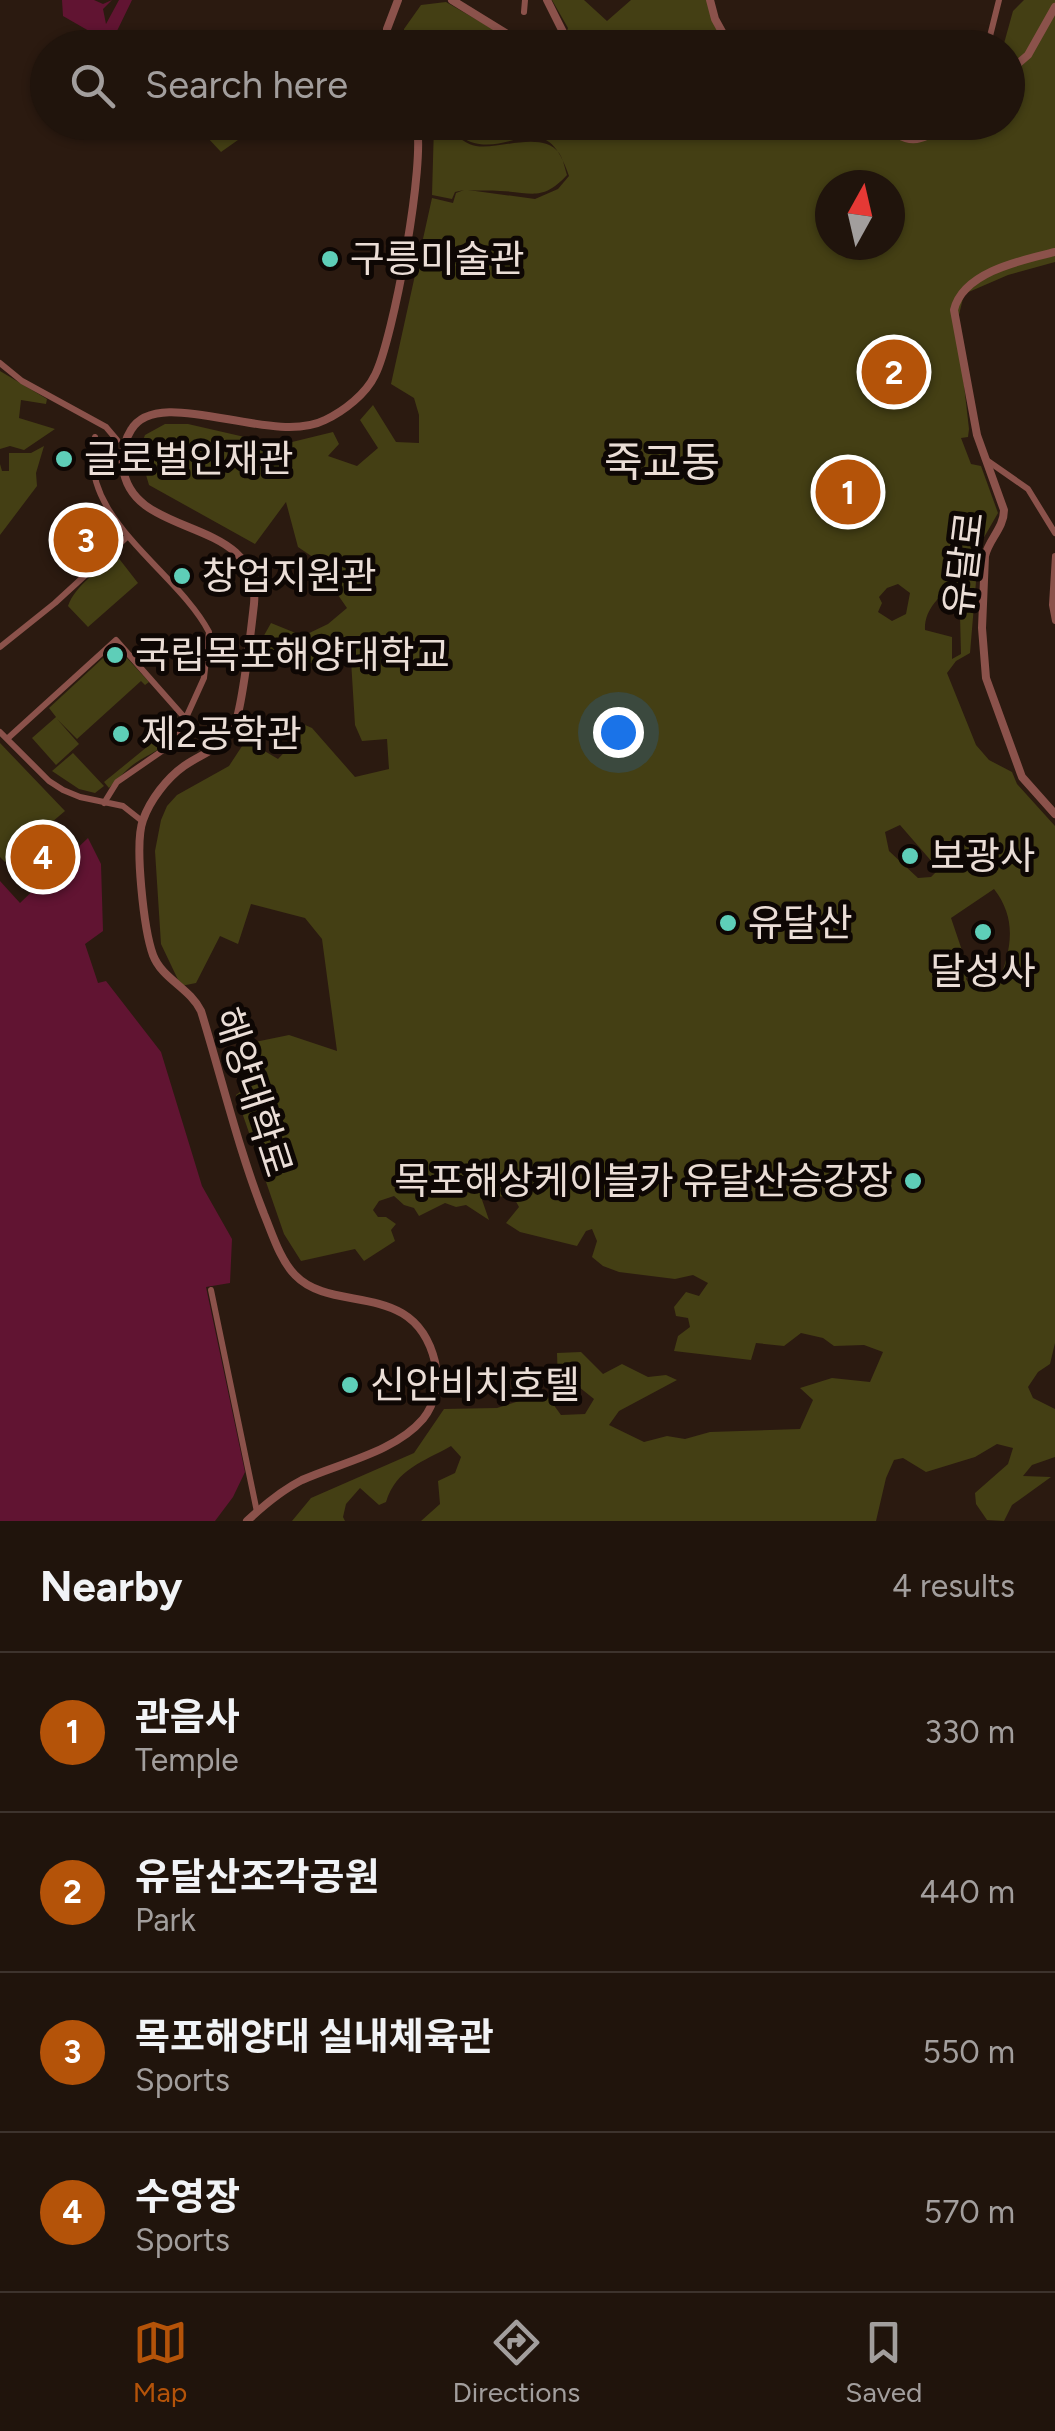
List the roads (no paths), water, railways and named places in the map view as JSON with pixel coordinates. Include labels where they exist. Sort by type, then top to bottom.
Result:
[{"type":"street","points":[[388,30],[398,0]]},
{"type":"street","points":[[452,0],[501,30]]},
{"type":"street","points":[[524,12],[525,0]]},
{"type":"street","points":[[547,0],[563,30]]},
{"type":"street","points":[[710,0],[721,30]]},
{"type":"street","points":[[992,30],[999,0]]},
{"type":"street","points":[[1025,58],[1055,7]]},
{"type":"street","points":[[184,718],[116,640],[3,735],[49,781],[80,797],[122,806],[142,821],[158,791],[182,767],[221,747],[236,722],[254,592],[245,564],[228,546],[140,502],[124,474],[128,435],[141,418],[162,411],[250,425],[304,428],[325,421],[368,387],[382,360],[400,274],[419,168],[417,140]]},
{"type":"street","name":"유달로","points":[[1055,252],[971,284],[956,301],[954,326],[976,435],[1004,510],[1004,521],[985,556],[982,628],[986,678],[1022,777],[1055,814]]},
{"type":"street","points":[[0,364],[22,381],[106,427],[117,440]]},
{"type":"street","points":[[96,437],[91,458],[94,480],[128,536],[209,632],[205,676],[180,732],[168,750],[136,766],[117,782],[104,804]]},
{"type":"street","points":[[985,460],[1028,489],[1055,533]]},
{"type":"street","points":[[0,647],[128,536]]},
{"type":"street","points":[[1055,556],[1055,622]]},
{"type":"street","name":"해양대학로","points":[[142,821],[141,878],[154,960],[194,996],[201,1011],[242,1159],[284,1258],[296,1276],[314,1287],[378,1302],[401,1313],[428,1339],[438,1374],[434,1400],[425,1417],[410,1431],[298,1482],[247,1521]]},
{"type":"street","points":[[211,1290],[257,1512]]},
{"type":"place","name":"구릉미술관","points":[[330,259]]},
{"type":"place","name":"유달산조각공원","points":[[894,372]]},
{"type":"place","name":"글로벌인재관","points":[[64,459]]},
{"type":"place","name":"관음사","points":[[848,492]]},
{"type":"place","name":"목포해양대 실내체육관","points":[[86,540]]},
{"type":"place","name":"창업지원관","points":[[182,576]]},
{"type":"place","name":"국립목포해양대학교","points":[[115,655]]},
{"type":"place","name":"제2공학관","points":[[121,734]]},
{"type":"place","name":"보광사","points":[[910,856]]},
{"type":"place","name":"수영장","points":[[43,857]]},
{"type":"place","name":"유달산","points":[[728,923]]},
{"type":"place","name":"달성사","points":[[983,932]]},
{"type":"place","name":"목포해상케이블카 유달산승강장","points":[[913,1181]]},
{"type":"place","name":"신안비치호텔","points":[[350,1385]]},
{"type":"district","name":"죽교동","points":[[662,462]]}]
